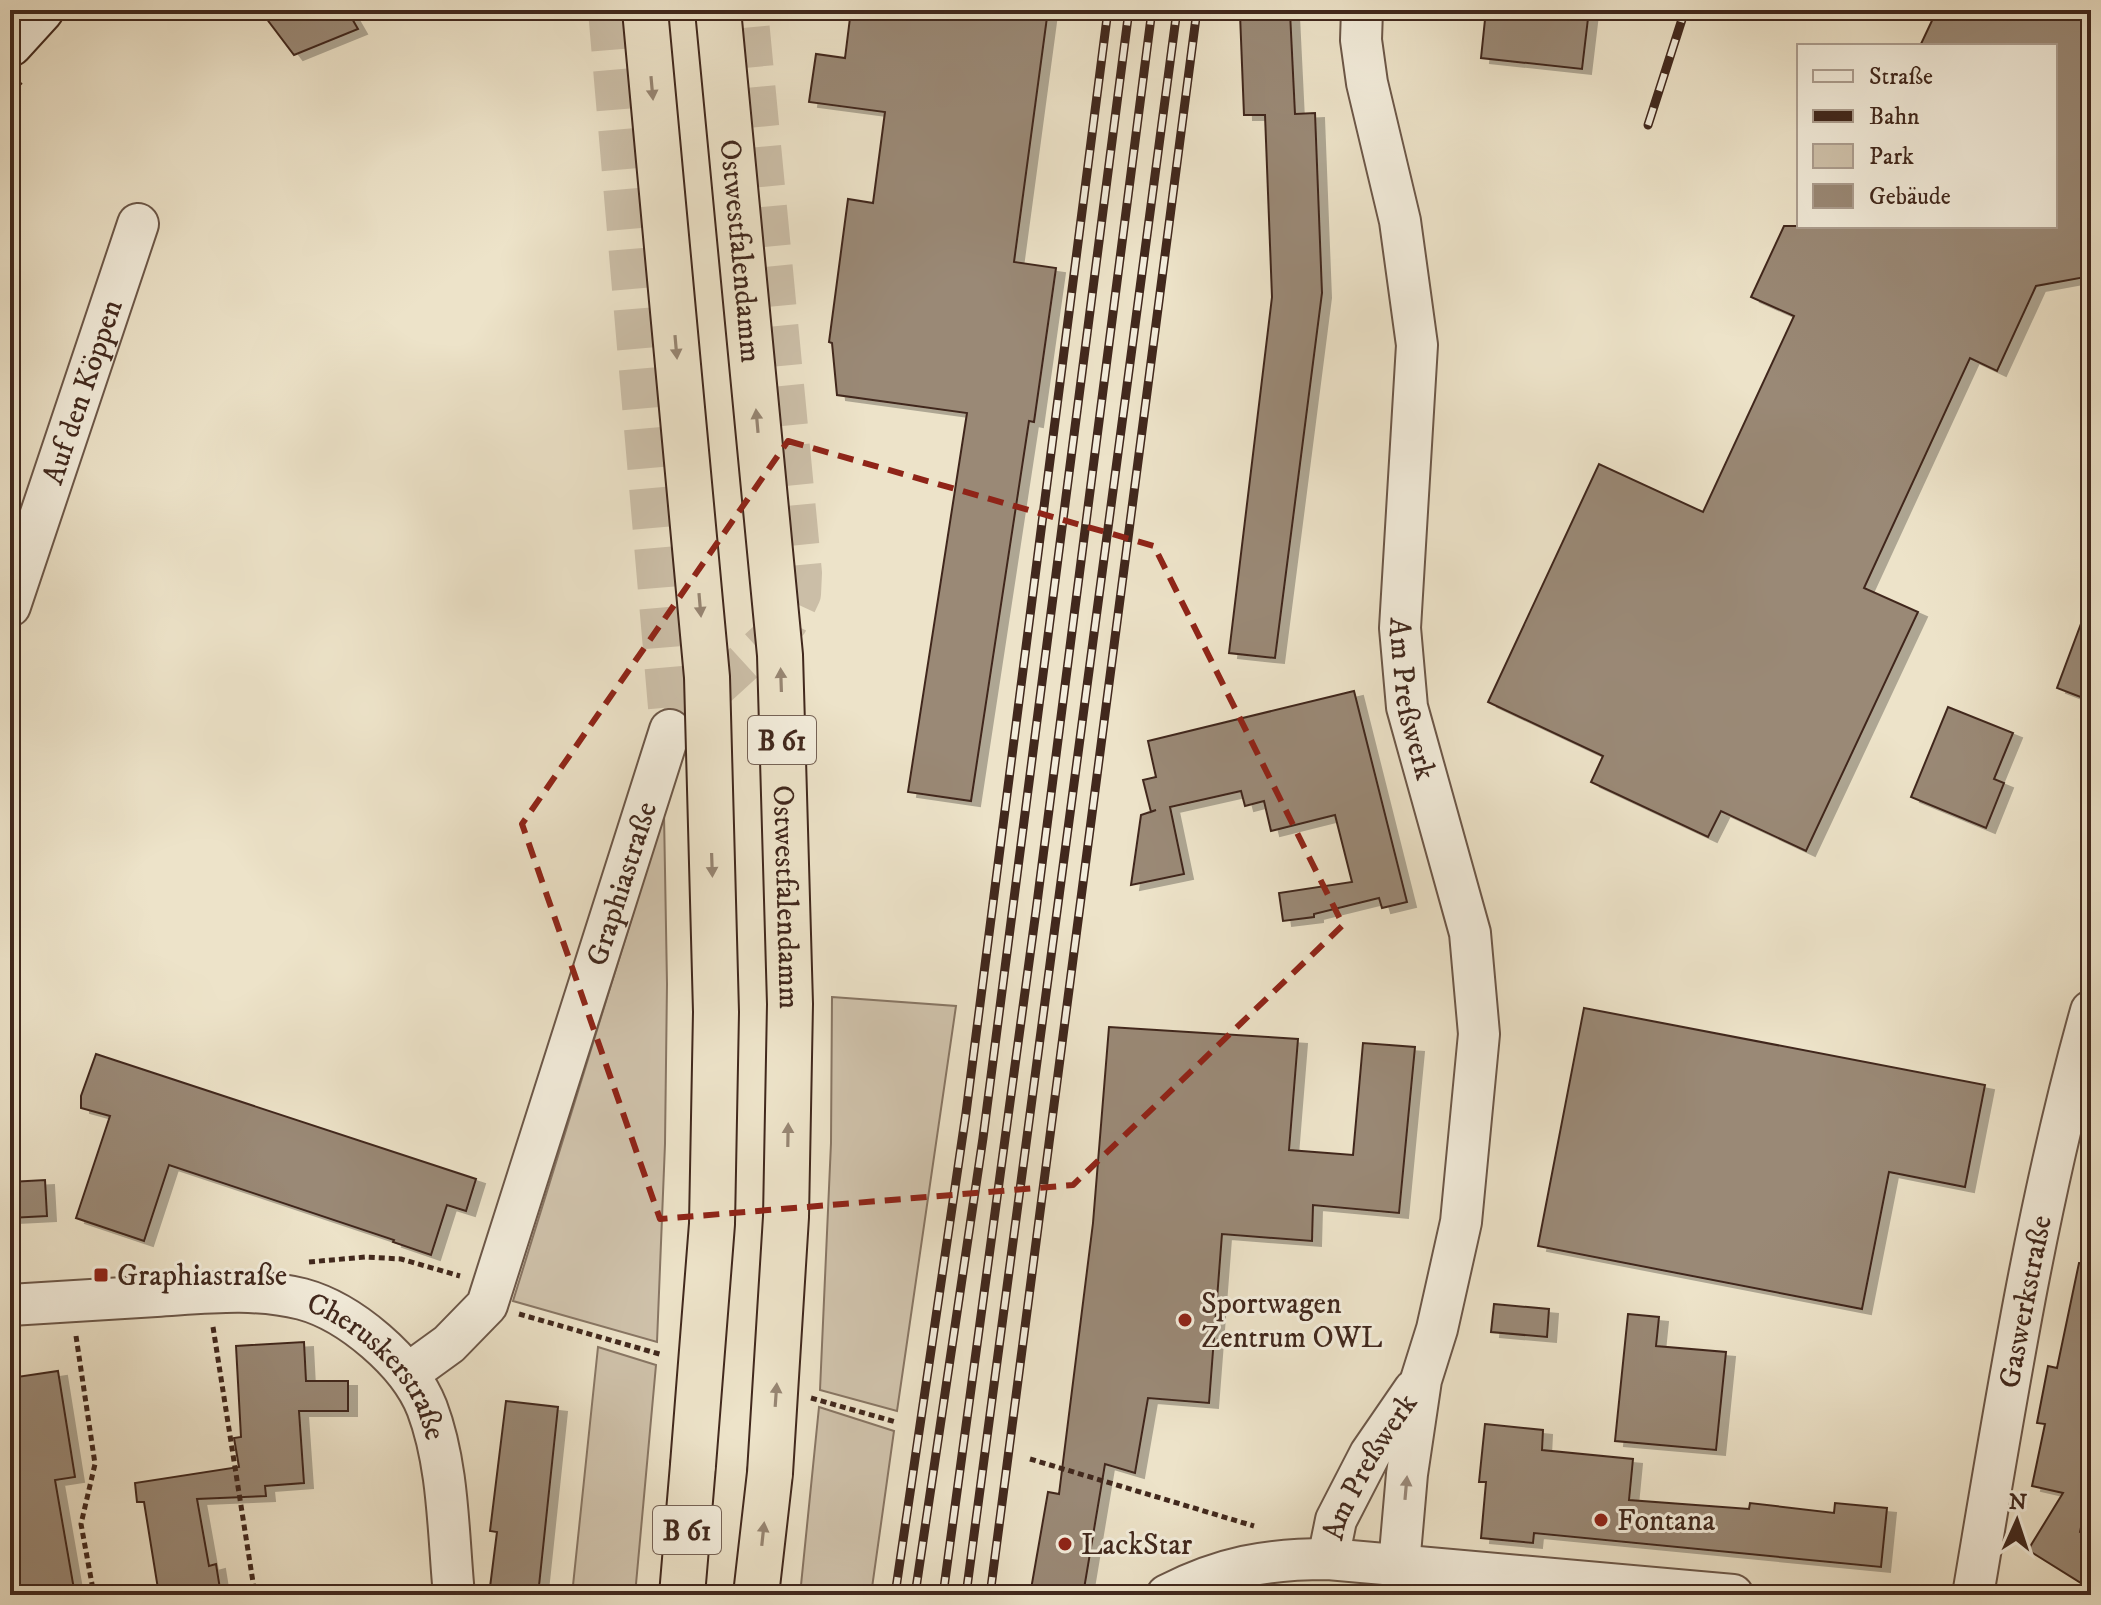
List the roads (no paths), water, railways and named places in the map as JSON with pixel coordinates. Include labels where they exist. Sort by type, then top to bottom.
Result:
[{"type":"highway","name":"B 61","points":[[645,10],[707,677],[716,1012],[712,1224],[682,1595]]},
{"type":"highway","name":"Ostwestfalendamm","points":[[718,10],[780,670],[790,1004],[786,1217],[770,1473],[756,1595]]},
{"type":"main road","points":[[10,44],[41,10]]},
{"type":"street","name":"Am Preßwerk","points":[[1362,10],[1361,40],[1367,83],[1400,221],[1417,345],[1400,628],[1407,707],[1470,933],[1479,1034],[1461,1222],[1437,1329],[1421,1380],[1407,1474],[1399,1565]]},
{"type":"street","name":"Auf den Köppen","points":[[10,606],[138,224]]},
{"type":"street","name":"Graphiastraße","points":[[409,1373],[449,1344],[487,1305],[670,730]]},
{"type":"street","name":"Gaswerkstraße","points":[[1973,1595],[2053,1165],[2091,1011]]},
{"type":"street","name":"Cheruskerstraße","points":[[10,1305],[256,1291],[304,1299],[337,1315],[375,1341],[409,1373],[427,1409],[441,1461],[454,1595]]},
{"type":"street","name":"Am Preßwerk","points":[[1283,1569],[1336,1520],[1370,1454],[1421,1380]]},
{"type":"street","points":[[1167,1595],[1205,1576],[1283,1569],[1399,1565],[1594,1590],[1733,1595]]},
{"type":"tunnel","points":[[608,10],[670,730]]},
{"type":"tunnel","points":[[670,730],[788,622],[801,594],[802,573],[748,10]]},
{"type":"railway","points":[[895,1595],[966,1113],[1108,10]]},
{"type":"railway","points":[[915,1595],[983,1138],[1129,10]]},
{"type":"railway","points":[[943,1595],[1036,911],[1152,10]]},
{"type":"railway","points":[[966,1595],[1177,10]]},
{"type":"railway","points":[[990,1595],[1197,10]]},
{"type":"railway","points":[[1648,125],[1685,10]]},
{"type":"place","name":"Graphiastraße","points":[[101,1275]]},
{"type":"place","name":"Sportwagen Zentrum OWL","points":[[1185,1320]]},
{"type":"place","name":"Fontana","points":[[1601,1520]]},
{"type":"place","name":"LackStar","points":[[1065,1544]]}]
